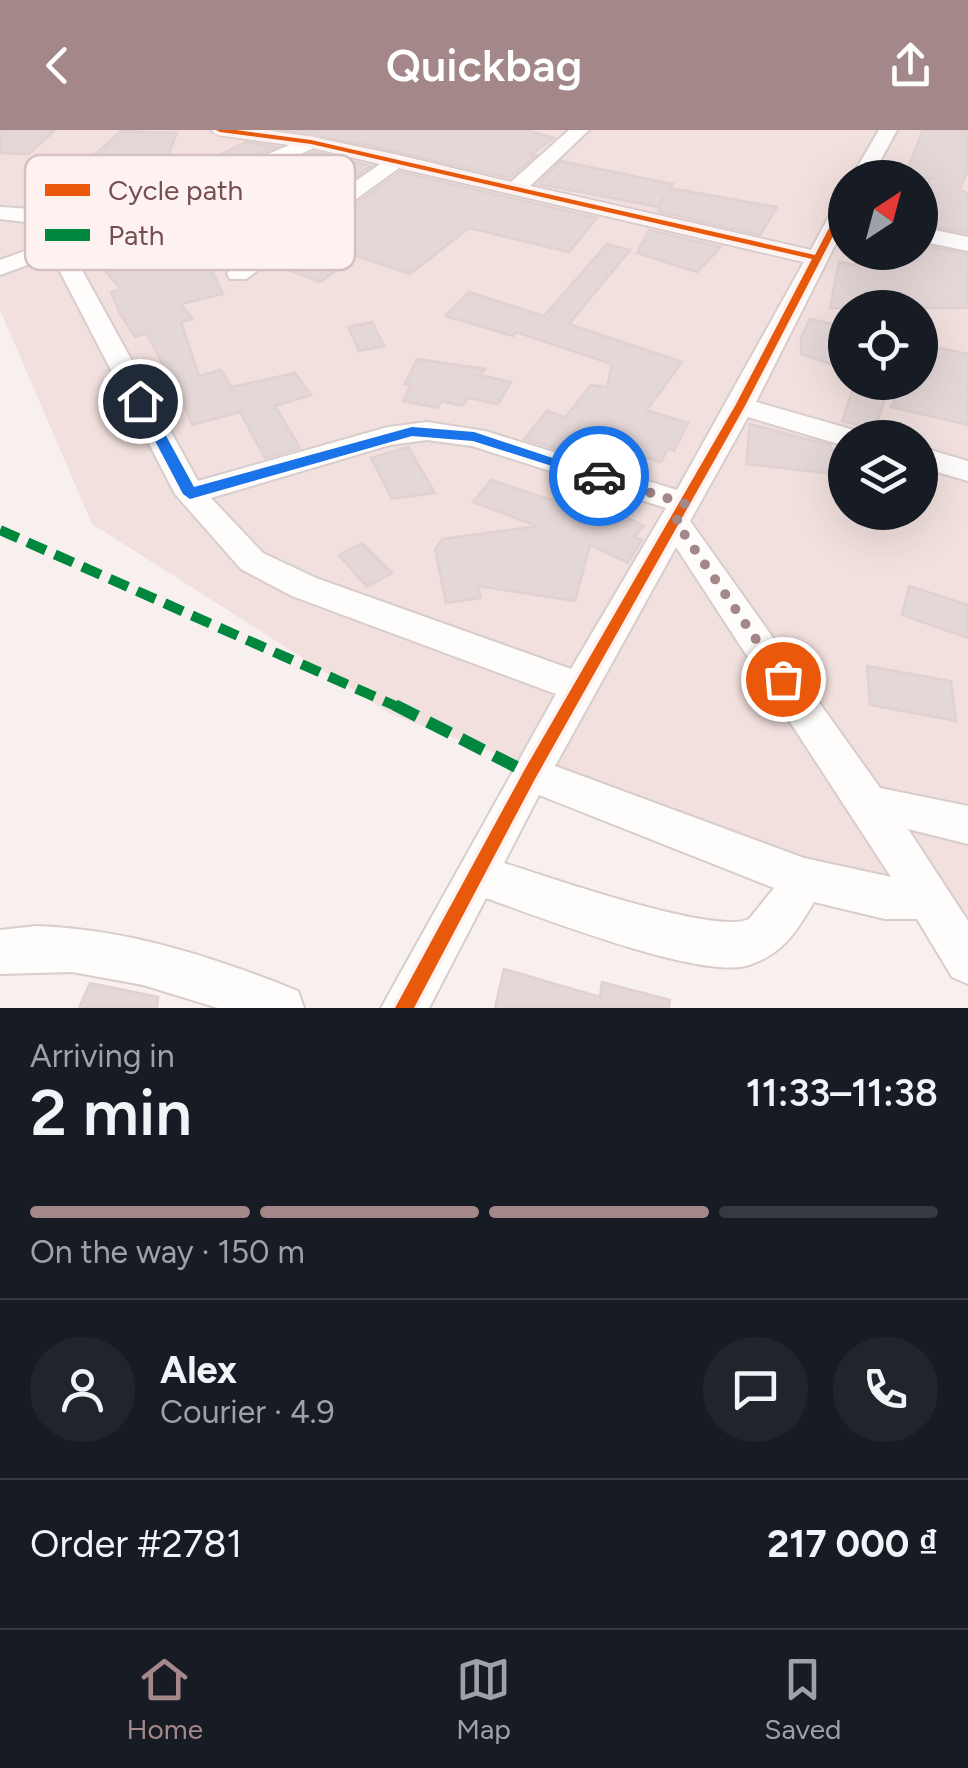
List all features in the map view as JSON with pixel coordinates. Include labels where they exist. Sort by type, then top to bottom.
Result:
[{"type":"street","points":[[220,130],[311,142],[818,258]]},
{"type":"street","points":[[282,155],[338,130]]},
{"type":"street","points":[[512,190],[580,130]]},
{"type":"street","points":[[871,160],[888,130]]},
{"type":"street","points":[[355,191],[395,162]]},
{"type":"street","points":[[0,213],[25,217]]},
{"type":"street","points":[[938,238],[968,244]]},
{"type":"street","points":[[404,1008],[530,774],[740,406],[828,240]]},
{"type":"street","points":[[0,268],[25,259]]},
{"type":"street","points":[[71,270],[190,494],[252,561],[289,581],[580,688]]},
{"type":"street","points":[[238,274],[244,270]]},
{"type":"street","points":[[740,406],[828,431]]},
{"type":"street","points":[[190,494],[388,436],[427,432],[474,437],[680,512],[968,961]]},
{"type":"street","points":[[938,462],[968,471]]},
{"type":"street","points":[[530,774],[804,879],[885,898],[926,898]]},
{"type":"street","points":[[869,805],[966,823]]},
{"type":"street","points":[[478,874],[701,942],[742,945],[770,932],[804,879]]},
{"type":"street","points":[[0,952],[26,948],[88,949],[173,969],[281,1008]]},
{"type":"shaded area","points":[[0,130],[968,130],[968,931],[391,714],[92,524],[0,310]]},
{"type":"building","points":[[0,130],[55,130],[29,154],[0,153]]},
{"type":"building","points":[[275,130],[526,130],[554,138],[531,154],[536,155],[510,178],[363,144]]},
{"type":"building","points":[[923,130],[968,130],[968,171],[959,190],[968,193],[968,233],[938,227],[938,160],[911,160]]},
{"type":"building","points":[[121,131],[177,133],[168,155],[94,155]]},
{"type":"building","points":[[246,142],[276,147],[256,155],[220,155]]},
{"type":"building","points":[[561,161],[673,184],[670,188],[777,207],[760,235],[658,211],[664,197],[658,207],[538,184]]},
{"type":"building","points":[[355,162],[371,166],[355,177]]},
{"type":"building","points":[[400,172],[597,218],[569,252],[469,228],[410,274],[355,257],[355,205]]},
{"type":"building","points":[[649,230],[721,247],[697,272],[637,253]]},
{"type":"building","points":[[607,244],[630,250],[569,324],[682,362],[647,410],[688,423],[674,451],[668,449],[661,462],[644,457],[635,473],[613,467],[621,448],[577,455],[524,439],[547,411],[565,417],[591,385],[607,387],[612,364],[516,332],[513,336],[445,316],[469,292],[544,316]]},
{"type":"building","points":[[938,248],[968,254],[968,308],[938,308],[938,290],[834,290],[837,270],[938,270]]},
{"type":"building","points":[[104,270],[211,270],[223,294],[181,304],[193,319],[181,322],[199,376],[221,370],[231,387],[295,373],[311,395],[275,406],[300,448],[265,458],[240,412],[192,425],[146,333],[135,337],[120,314],[111,292],[121,289]]},
{"type":"building","points":[[289,270],[337,270],[320,282]]},
{"type":"building","points":[[810,319],[828,323],[828,363],[801,354],[801,337]]},
{"type":"building","points":[[372,322],[384,346],[359,351],[348,327]]},
{"type":"building","points":[[938,348],[968,354],[968,425],[891,407],[895,400],[938,400]]},
{"type":"building","points":[[417,359],[485,369],[480,375],[511,382],[498,404],[468,398],[462,406],[441,401],[438,408],[403,401],[411,385],[405,384]]},
{"type":"building","points":[[849,400],[884,400],[878,420],[842,420]]},
{"type":"building","points":[[750,424],[828,444],[828,473],[746,464]]},
{"type":"building","points":[[408,447],[435,493],[392,499],[371,458]]},
{"type":"building","points":[[491,480],[593,514],[603,492],[624,499],[618,513],[644,526],[634,537],[642,540],[628,563],[590,545],[575,601],[478,586],[481,598],[446,603],[435,549],[443,539],[537,526],[473,502]]},
{"type":"building","points":[[362,543],[392,573],[367,587],[339,555]]},
{"type":"building","points":[[909,586],[968,605],[968,638],[902,615]]},
{"type":"building","points":[[867,666],[951,681],[956,721],[870,705]]},
{"type":"building","points":[[504,969],[600,997],[602,982],[670,1000],[669,1008],[495,1008]]},
{"type":"building","points":[[90,983],[158,997],[157,1008],[79,1008]]},
{"type":"marked path","points":[[0,530],[355,685],[530,774]]},
{"type":"cycle path","points":[[220,130],[311,142],[818,258]]},
{"type":"cycle path","points":[[404,1008],[530,774],[740,406],[828,238]]},
{"type":"way so far","points":[[599,476],[685,504],[676,522],[783,679]]},
{"type":"route","points":[[140,401],[190,494],[412,431],[474,437],[599,476]]}]
